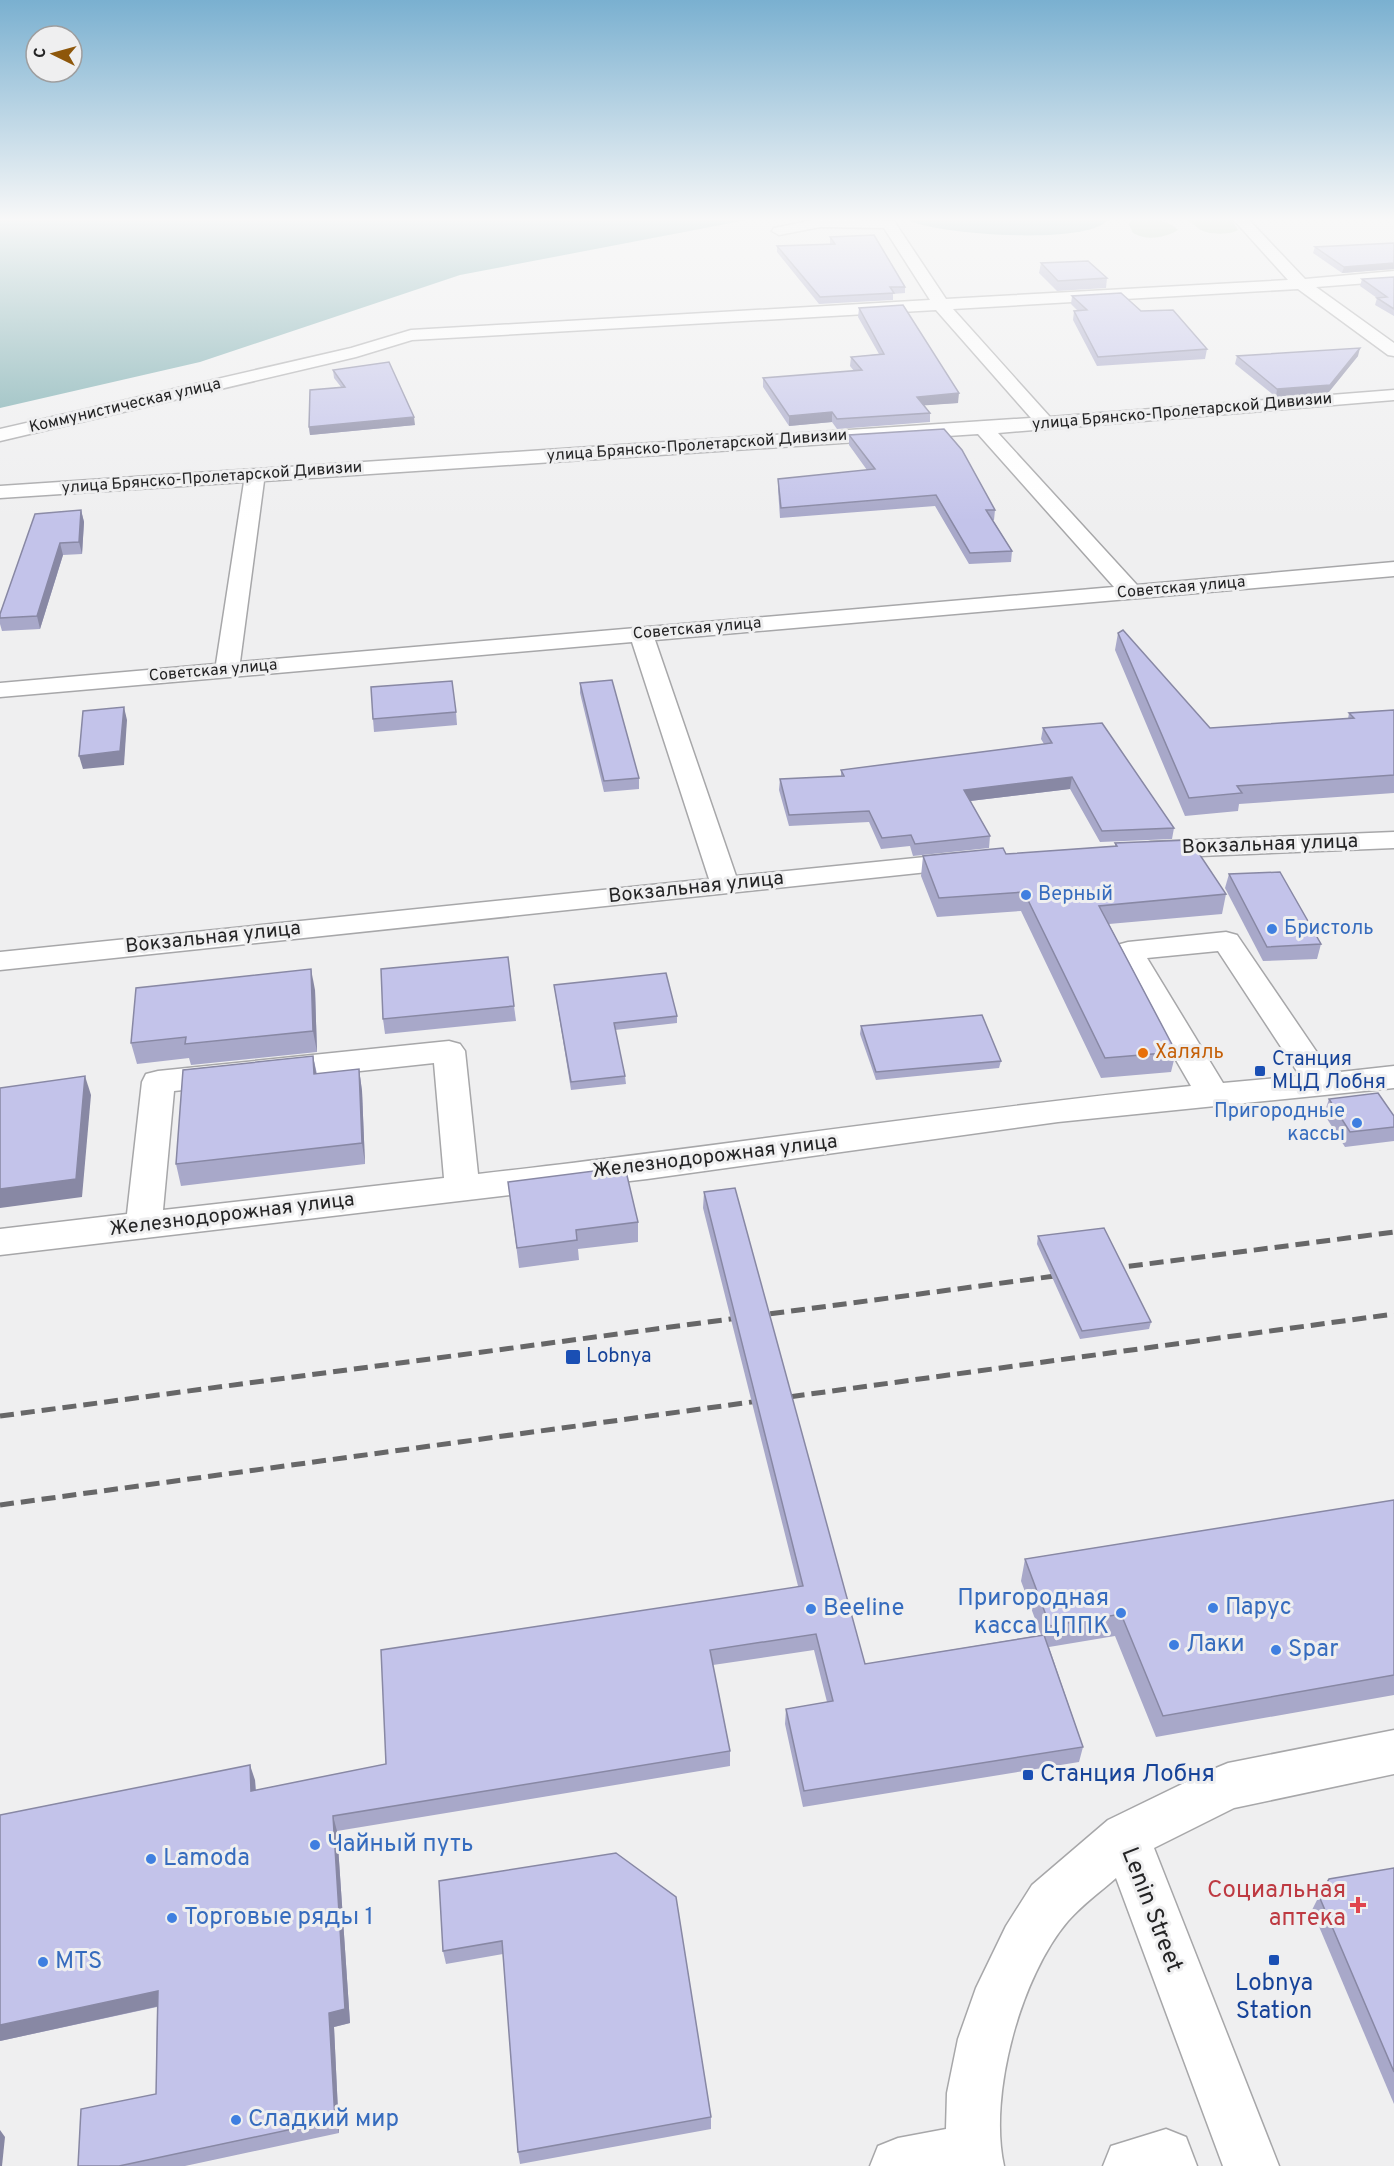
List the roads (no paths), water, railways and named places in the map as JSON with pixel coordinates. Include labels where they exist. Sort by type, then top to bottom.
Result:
[{"type":"street","name":"Коммунистическая улица","points":[[0,435],[356,352],[411,335],[684,320]]},
{"type":"street","points":[[954,320],[1045,423]]},
{"type":"street","points":[[1351,320],[1394,351]]},
{"type":"street","name":"улица Брянско-Пролетарской Дивизии","points":[[0,492],[983,428],[1394,395]]},
{"type":"street","points":[[983,428],[1132,593]]},
{"type":"street","points":[[227,669],[255,475]]},
{"type":"street","name":"Советская улица","points":[[0,690],[1394,569]]},
{"type":"street","points":[[641,634],[725,885]]},
{"type":"street","name":"Вокзальная улица","points":[[1126,851],[1394,840]]},
{"type":"street","name":"Вокзальная улица","points":[[0,960],[986,858]]},
{"type":"street","points":[[1213,1095],[1128,951],[1226,941],[1322,1084]]},
{"type":"street","points":[[144,1225],[158,1082],[449,1051],[462,1188]]},
{"type":"street","name":"Железнодорожная улица","points":[[0,1242],[658,1166],[1058,1111],[1394,1077]]},
{"type":"street","points":[[1125,1837],[1228,1786],[1394,1752]]},
{"type":"street","name":"Lenin Street","points":[[974,2159],[975,2093],[985,2039],[1002,1988],[1024,1944],[1050,1903],[1125,1837],[1251,2166]]},
{"type":"street","points":[[1131,2166],[1166,2157],[1169,2166]]},
{"type":"street","points":[[898,2166],[974,2159]]},
{"type":"water","points":[[0,320],[325,320],[200,362],[0,408]]},
{"type":"railway","points":[[1108,1269],[1394,1232]]},
{"type":"railway","points":[[0,1416],[1070,1274]]},
{"type":"railway","points":[[0,1505],[1394,1314]]},
{"type":"place","name":"Верный","points":[[1026,895]]},
{"type":"place","name":"Бристоль","points":[[1272,929]]},
{"type":"place","name":"Халяль","points":[[1143,1053]]},
{"type":"place","name":"Станция МЦД Лобня","points":[[1260,1071]]},
{"type":"place","name":"Пригородные кассы","points":[[1357,1123]]},
{"type":"place","name":"Lobnya","points":[[573,1357]]},
{"type":"place","name":"Парус","points":[[1213,1608]]},
{"type":"place","name":"Beeline","points":[[811,1609]]},
{"type":"place","name":"Пригородная касса ЦППК","points":[[1121,1613]]},
{"type":"place","name":"Лаки","points":[[1174,1645]]},
{"type":"place","name":"Spar","points":[[1276,1650]]},
{"type":"place","name":"Станция Лобня","points":[[1028,1775]]},
{"type":"place","name":"Чайный путь","points":[[315,1845]]},
{"type":"place","name":"Lamoda","points":[[151,1859]]},
{"type":"place","name":"Социальная аптека","points":[[1358,1905]]},
{"type":"place","name":"Торговые ряды 1","points":[[172,1918]]},
{"type":"place","name":"Lobnya Station","points":[[1274,1960]]},
{"type":"place","name":"MTS","points":[[43,1962]]},
{"type":"place","name":"Сладкий мир","points":[[236,2120]]}]
